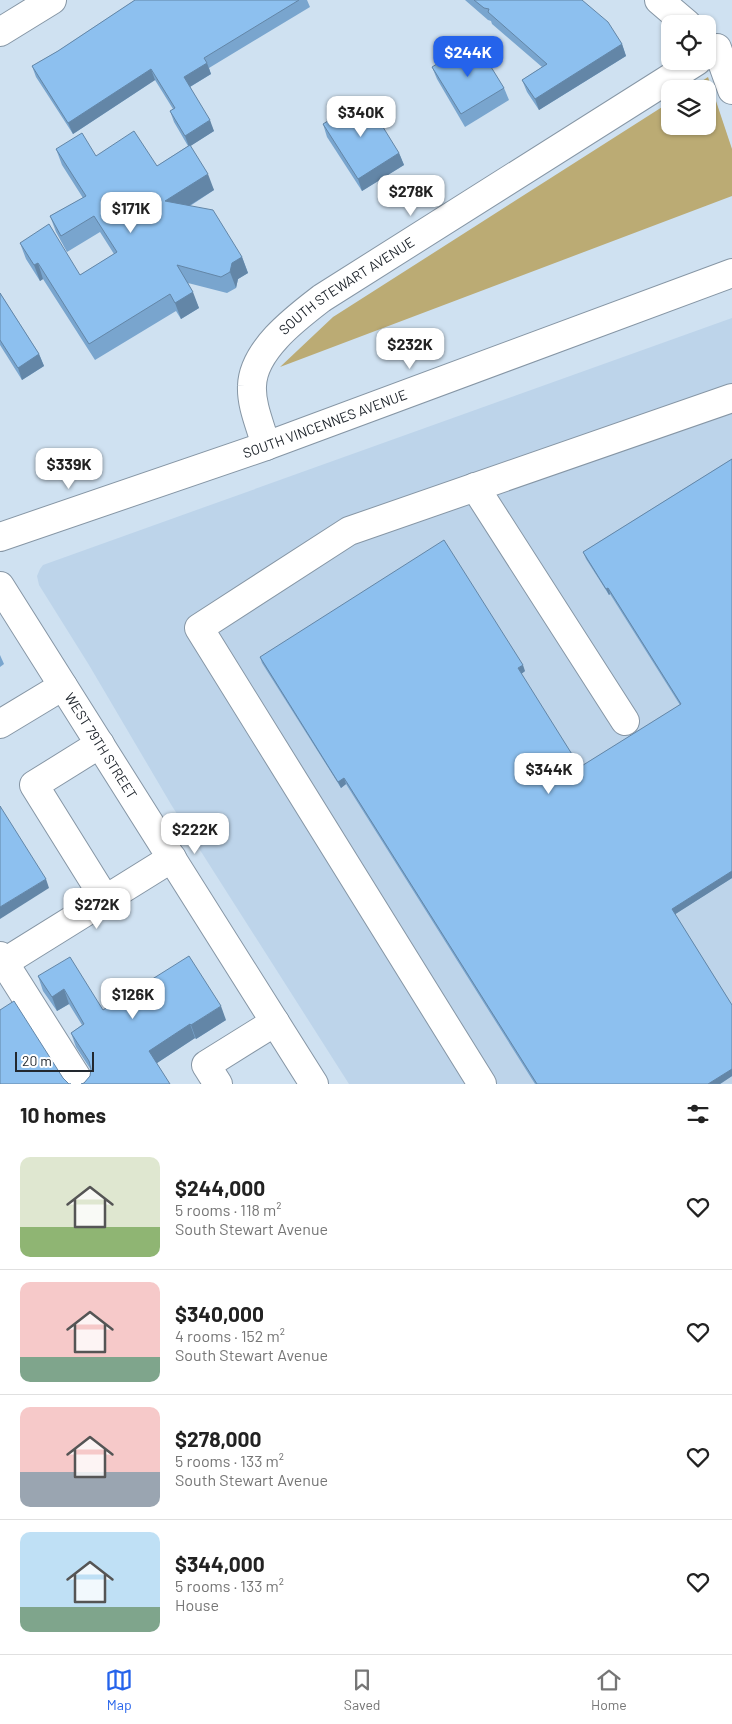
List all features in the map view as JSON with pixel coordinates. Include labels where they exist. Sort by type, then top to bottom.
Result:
[{"type":"main road","points":[[0,32],[52,0]]},
{"type":"main road","points":[[659,0],[676,15]]},
{"type":"main road","points":[[716,57],[732,90]]},
{"type":"main road","name":"SOUTH STEWART AVENUE","points":[[266,446],[254,406],[252,386],[255,370],[269,346],[295,318],[322,298],[679,70]]},
{"type":"main road","name":"SOUTH VINCENNES AVENUE","points":[[0,537],[266,446],[732,273]]},
{"type":"main road","points":[[482,1084],[199,628],[349,531],[732,398]]},
{"type":"main road","points":[[475,487],[625,721]]},
{"type":"main road","name":"WEST 79TH STREET","points":[[0,586],[314,1084]]},
{"type":"main road","points":[[0,724],[63,686]]},
{"type":"main road","points":[[100,744],[34,785],[105,899]]},
{"type":"main road","points":[[81,1084],[1,961],[172,858]]},
{"type":"main road","points":[[218,1084],[206,1065],[275,1022]]},
{"type":"shaded area","points":[[716,101],[732,149],[732,196],[280,367],[333,317],[661,108],[661,135],[716,135]]},
{"type":"shaded area","points":[[732,318],[732,1084],[349,1084],[172,806],[89,665],[39,585],[37,576],[40,569],[43,565]]},
{"type":"building","points":[[135,0],[299,0],[204,58],[207,63],[184,77],[210,120],[185,136],[170,111],[175,108],[151,69],[68,123],[32,66]]},
{"type":"building","points":[[474,0],[582,0],[608,22],[622,44],[535,99],[522,80],[547,64],[488,12],[489,9],[484,8]]},
{"type":"building","points":[[475,41],[504,88],[461,114],[432,67]]},
{"type":"building","points":[[365,98],[399,153],[358,179],[323,124]]},
{"type":"building","points":[[134,131],[157,166],[190,145],[208,174],[165,201],[213,210],[242,257],[232,263],[230,272],[221,277],[177,265],[193,292],[175,303],[170,294],[89,344],[38,263],[34,265],[20,243],[49,224],[80,275],[117,252],[94,216],[61,236],[50,216],[86,196],[56,149],[82,133],[96,156]]},
{"type":"building","points":[[0,293],[39,354],[18,368],[0,340]]},
{"type":"building","points":[[732,459],[732,871],[672,909],[732,1005],[732,1069],[708,1084],[537,1084],[344,778],[338,782],[260,657],[444,540],[523,665],[518,668],[580,767],[681,704],[608,588],[606,589],[583,552]]},
{"type":"building","points":[[0,806],[46,879],[0,907]]},
{"type":"building","points":[[189,956],[221,1006],[149,1051],[170,1084],[81,1084],[90,1076],[91,1069],[89,1061],[71,1033],[84,1024],[64,989],[52,997],[38,976],[70,957],[103,1010]]},
{"type":"building","points":[[14,1001],[63,1078],[69,1084],[0,1084],[0,1010]]}]
